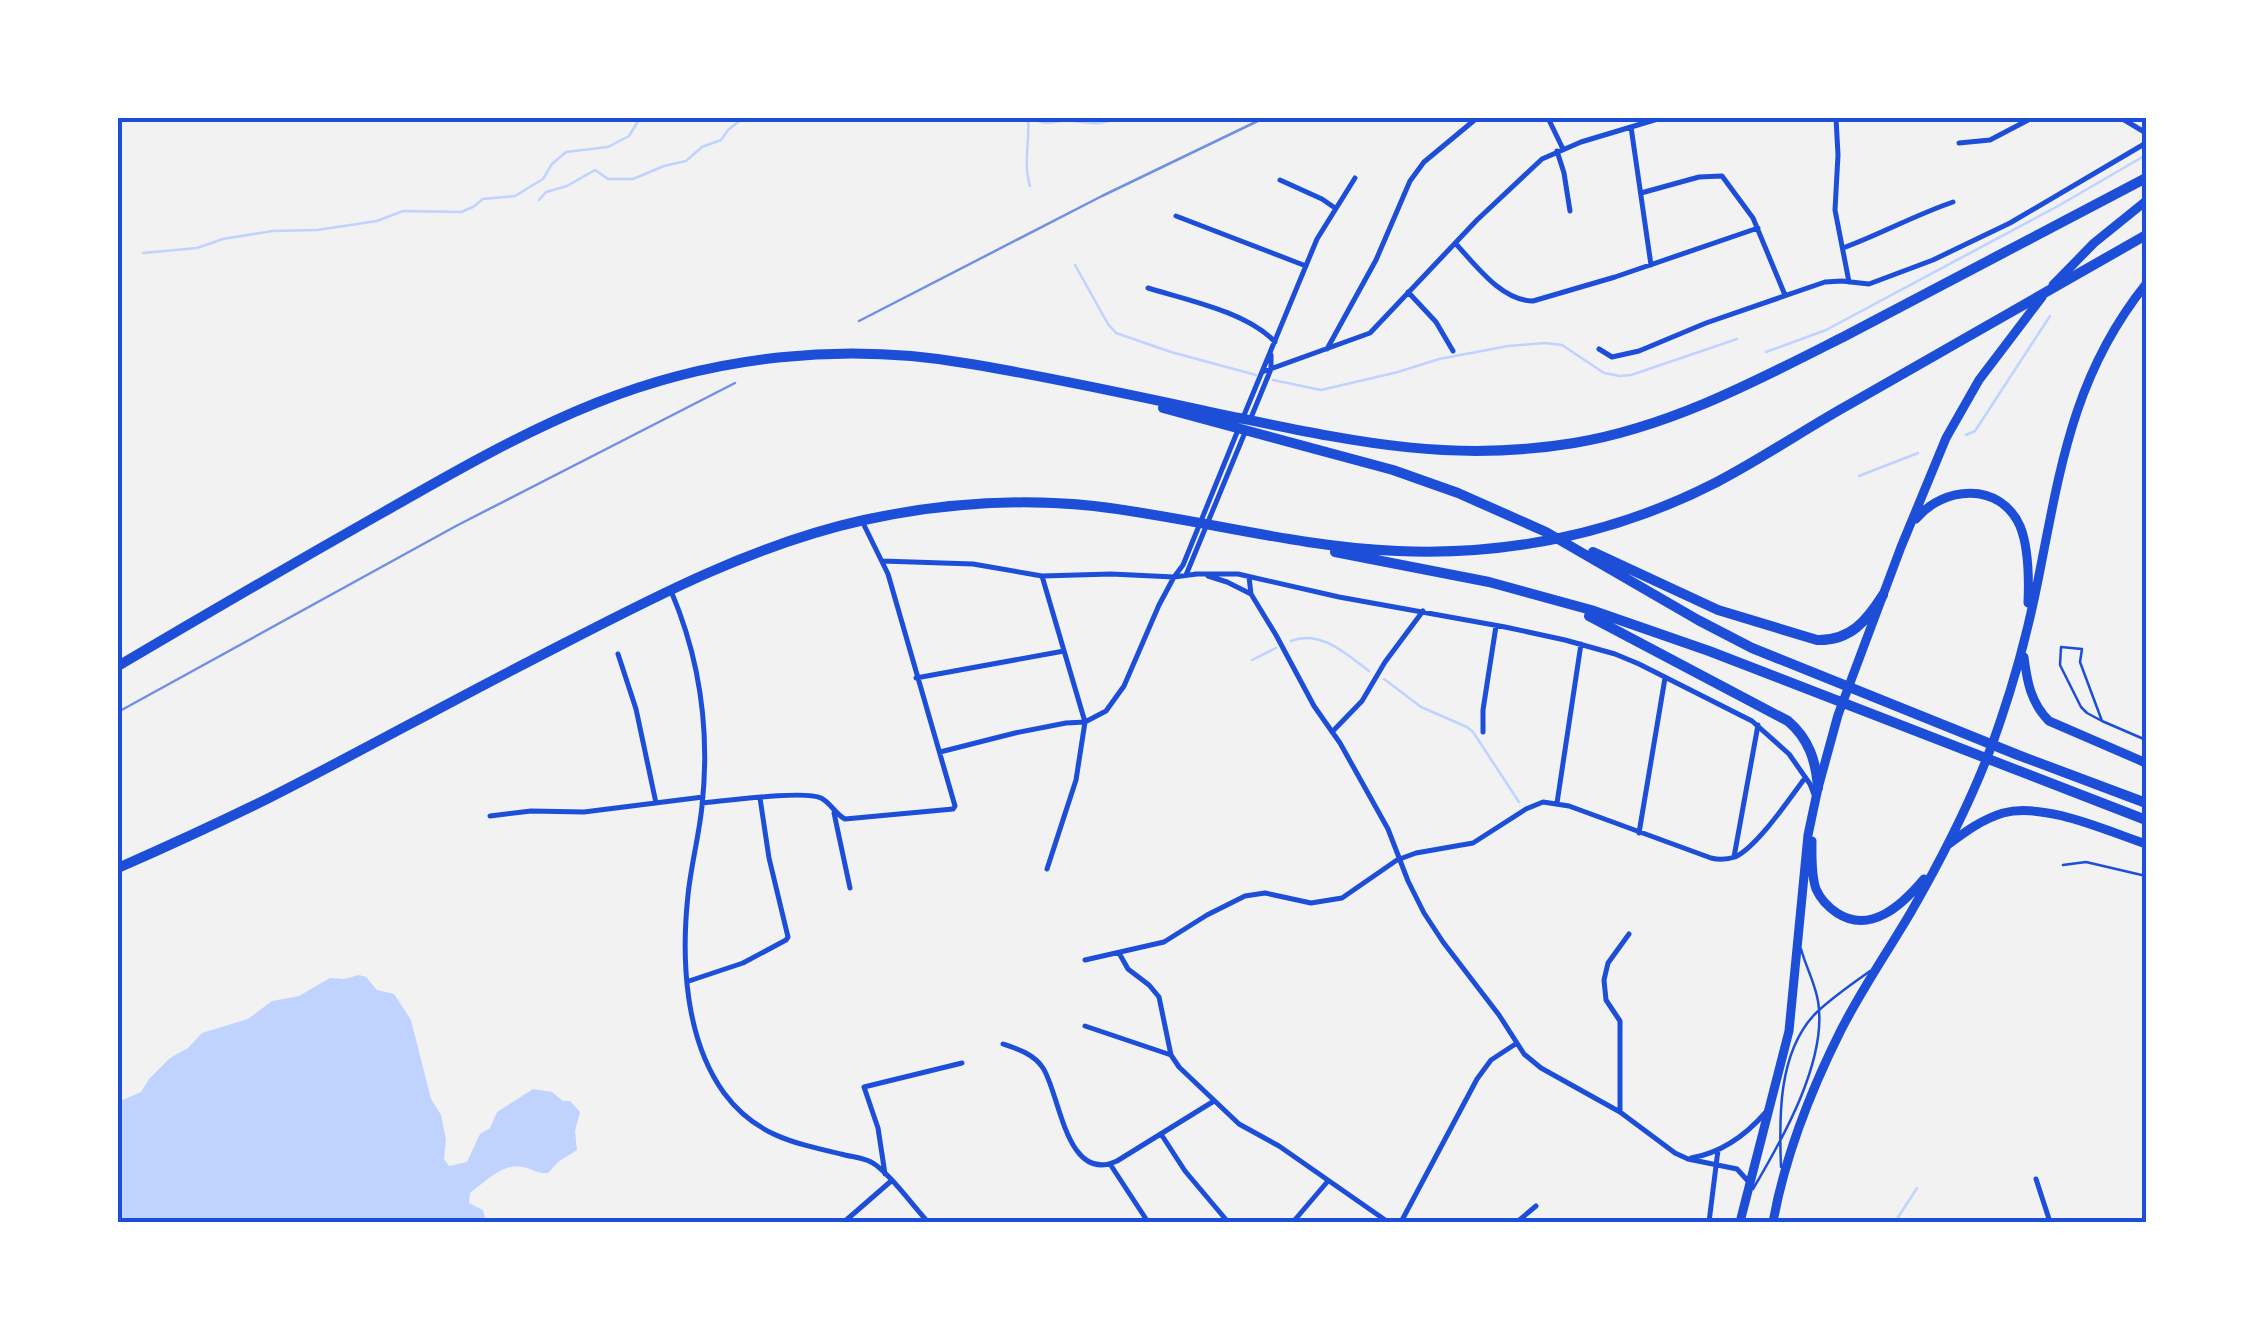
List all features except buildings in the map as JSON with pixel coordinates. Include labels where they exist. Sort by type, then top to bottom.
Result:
[{"type":"highway","points":[[118,666],[413,495],[538,429],[634,388],[668,378],[755,360],[812,354],[926,357],[1080,385],[1232,422],[1258,422],[1384,446],[1443,451],[1540,448],[1610,436],[1678,414],[1762,377],[2146,178]]},
{"type":"highway","points":[[1231,529],[1336,546],[1396,551],[1465,550],[1534,544],[1648,513],[1718,482],[2146,235]]},
{"type":"highway","points":[[1232,422],[1254,434],[1414,477],[1490,506],[1718,610],[1817,640],[1856,630],[1883,594]]},
{"type":"highway","points":[[118,868],[274,796],[671,591],[774,546],[861,521],[920,510],[999,503],[1090,506],[1217,526],[1488,582],[1556,600],[1709,650],[2146,820]]},
{"type":"highway","points":[[1546,532],[1752,648],[2146,803]]},
{"type":"highway","points":[[1556,600],[1788,721],[1810,748],[1816,793]]},
{"type":"main road","points":[[1740,1222],[1791,1021],[1806,852],[1816,793],[1837,719],[1908,530],[1961,408],[2002,348],[2043,296],[2086,251],[2146,201]]},
{"type":"main road","points":[[1773,1222],[1798,1132],[1822,1070],[1877,965],[1940,860],[1980,776],[2023,648],[2060,466],[2078,407],[2114,330],[2146,284]]},
{"type":"main road","points":[[1908,530],[1932,502],[1954,494],[1974,492],[2006,507],[2024,538],[2028,626]]},
{"type":"main road","points":[[2023,648],[2031,695],[2049,721],[2146,763]]},
{"type":"main road","points":[[1816,793],[1812,848],[1816,890],[1827,905],[1845,917],[1874,919],[1898,907],[1940,860]]},
{"type":"main road","points":[[1947,846],[1988,819],[2026,811],[2068,819],[2146,844]]},
{"type":"street","points":[[1327,349],[1380,251],[1410,182],[1436,151],[1477,118]]},
{"type":"street","points":[[1548,118],[1560,150],[1570,211]]},
{"type":"street","points":[[1632,118],[1650,265]]},
{"type":"street","points":[[1262,372],[1370,333],[1533,166],[1560,150],[1661,118]]},
{"type":"street","points":[[1836,118],[1835,210],[1850,282]]},
{"type":"street","points":[[1959,144],[1990,140],[2032,118]]},
{"type":"street","points":[[2121,118],[2146,133]]},
{"type":"street","points":[[1599,349],[1612,357],[1639,351],[1825,282],[1877,282],[2010,222],[2146,143]]},
{"type":"street","points":[[1641,193],[1699,177],[1722,176],[1758,228],[1785,295]]},
{"type":"street","points":[[940,752],[1085,722],[1106,711],[1119,695],[1183,565],[1306,266],[1354,178]]},
{"type":"street","points":[[1280,180],[1322,198],[1335,208]]},
{"type":"street","points":[[1843,248],[1953,202]]},
{"type":"street","points":[[1176,216],[1306,266]]},
{"type":"street","points":[[1455,243],[1505,292],[1524,301],[1545,299],[1758,228]]},
{"type":"street","points":[[1148,288],[1246,321],[1275,342]]},
{"type":"street","points":[[1408,292],[1436,322],[1453,351]]},
{"type":"street","points":[[1186,575],[1271,369],[1271,352]]},
{"type":"street","points":[[490,816],[814,796],[824,799],[845,819],[952,809],[955,806],[940,752],[882,560],[861,521]]},
{"type":"street","points":[[882,560],[973,564],[1042,576],[1174,577],[1231,573],[1582,644],[1627,659],[1758,724],[1789,754],[1816,793]]},
{"type":"street","points":[[1195,574],[1227,582],[1251,594]]},
{"type":"street","points":[[1042,576],[1085,722],[1076,780],[1046,869]]},
{"type":"street","points":[[1249,576],[1251,594],[1388,829],[1413,892],[1433,927],[1532,1062],[1620,1112],[1662,1145],[1688,1159],[1738,1169],[1749,1186]]},
{"type":"street","points":[[671,591],[698,671],[703,722],[702,800],[686,936],[688,982],[709,1067],[726,1095],[760,1128],[782,1139],[873,1163],[928,1222]]},
{"type":"street","points":[[1332,732],[1362,701],[1422,611]]},
{"type":"street","points":[[1483,732],[1496,625]]},
{"type":"street","points":[[1557,802],[1582,644]]},
{"type":"street","points":[[916,678],[1064,651]]},
{"type":"street","points":[[618,654],[636,709],[656,803]]},
{"type":"street","points":[[1638,832],[1666,677]]},
{"type":"street","points":[[1734,857],[1758,724]]},
{"type":"street","points":[[1085,960],[1164,942],[1245,896],[1265,893],[1311,903],[1342,898],[1400,858],[1473,843],[1536,804],[1557,802],[1710,858],[1734,857],[1757,838],[1806,778]]},
{"type":"street","points":[[688,982],[742,963],[788,937],[769,858],[760,798]]},
{"type":"street","points":[[833,810],[850,888]]},
{"type":"street","points":[[1620,1112],[1620,1021],[1606,1000],[1604,980],[1608,963],[1630,934]]},
{"type":"street","points":[[1119,953],[1128,969],[1160,997],[1171,1054],[1180,1067],[1239,1124],[1279,1146],[1388,1222]]},
{"type":"street","points":[[1084,1026],[1171,1054]]},
{"type":"street","points":[[1401,1222],[1477,1079],[1491,1060],[1517,1043]]},
{"type":"street","points":[[1003,1044],[1030,1054],[1042,1066],[1068,1138],[1093,1164],[1110,1164],[1214,1101]]},
{"type":"street","points":[[885,1174],[878,1128],[864,1087],[962,1063]]},
{"type":"street","points":[[1688,1159],[1735,1140],[1770,1107]]},
{"type":"street","points":[[1161,1134],[1185,1171],[1228,1222]]},
{"type":"street","points":[[1709,1222],[1718,1150]]},
{"type":"street","points":[[1110,1164],[1148,1222]]},
{"type":"street","points":[[2036,1179],[2050,1222]]},
{"type":"street","points":[[844,1222],[891,1181]]},
{"type":"street","points":[[1293,1222],[1328,1181]]},
{"type":"street","points":[[1517,1222],[1536,1206]]},
{"type":"lane","points":[[2102,720],[2080,662],[2082,648],[2061,646],[2060,664],[2081,707],[2087,713],[2102,720],[2146,740]]},
{"type":"lane","points":[[2063,865],[2100,864],[2146,876]]},
{"type":"lane","points":[[1744,1203],[1794,1114],[1819,1038],[1818,1000],[1799,938]]},
{"type":"lane","points":[[1782,1184],[1780,1109],[1784,1083],[1801,1033],[1832,998],[1877,965]]},
{"type":"water","points":[[359,975],[377,990],[394,994],[411,1020],[431,1099],[441,1115],[446,1140],[444,1159],[449,1166],[467,1162],[480,1134],[490,1128],[497,1112],[533,1089],[552,1092],[563,1101],[570,1101],[580,1112],[575,1131],[577,1150],[548,1173],[509,1167],[470,1193],[469,1203],[483,1210],[486,1222],[118,1222],[118,1102],[141,1092],[170,1058],[188,1048],[202,1033],[248,1019],[272,1001],[299,996],[330,978]]},
{"type":"waterway","points":[[143,253],[197,248],[223,239],[272,231],[317,230],[377,221],[403,211],[461,212],[483,199],[515,196],[543,179],[566,152],[608,147],[629,136],[640,118]]},
{"type":"waterway","points":[[539,200],[546,192],[567,186],[595,170],[608,179],[633,179],[686,161],[702,147],[721,140],[743,118]]},
{"type":"waterway","points":[[1028,118],[1030,186]]},
{"type":"waterway","points":[[1031,118],[1047,123],[1095,123],[1116,118]]},
{"type":"waterway","points":[[1766,352],[1826,330],[2146,155]]},
{"type":"waterway","points":[[1075,265],[1116,333],[1256,375]]},
{"type":"waterway","points":[[1966,435],[1975,431],[2050,316]]},
{"type":"waterway","points":[[1273,380],[1321,390],[1439,359],[1545,343],[1562,345],[1604,373],[1620,376],[1737,339]]},
{"type":"waterway","points":[[1859,476],[1918,453]]},
{"type":"waterway","points":[[1291,641],[1322,641],[1369,671]]},
{"type":"waterway","points":[[1252,660],[1276,648]]},
{"type":"waterway","points":[[1384,679],[1421,707],[1473,732],[1519,802]]},
{"type":"waterway","points":[[1895,1222],[1917,1188]]},
{"type":"railway","points":[[859,321],[1264,118]]},
{"type":"railway","points":[[118,712],[456,526],[735,383]]}]
